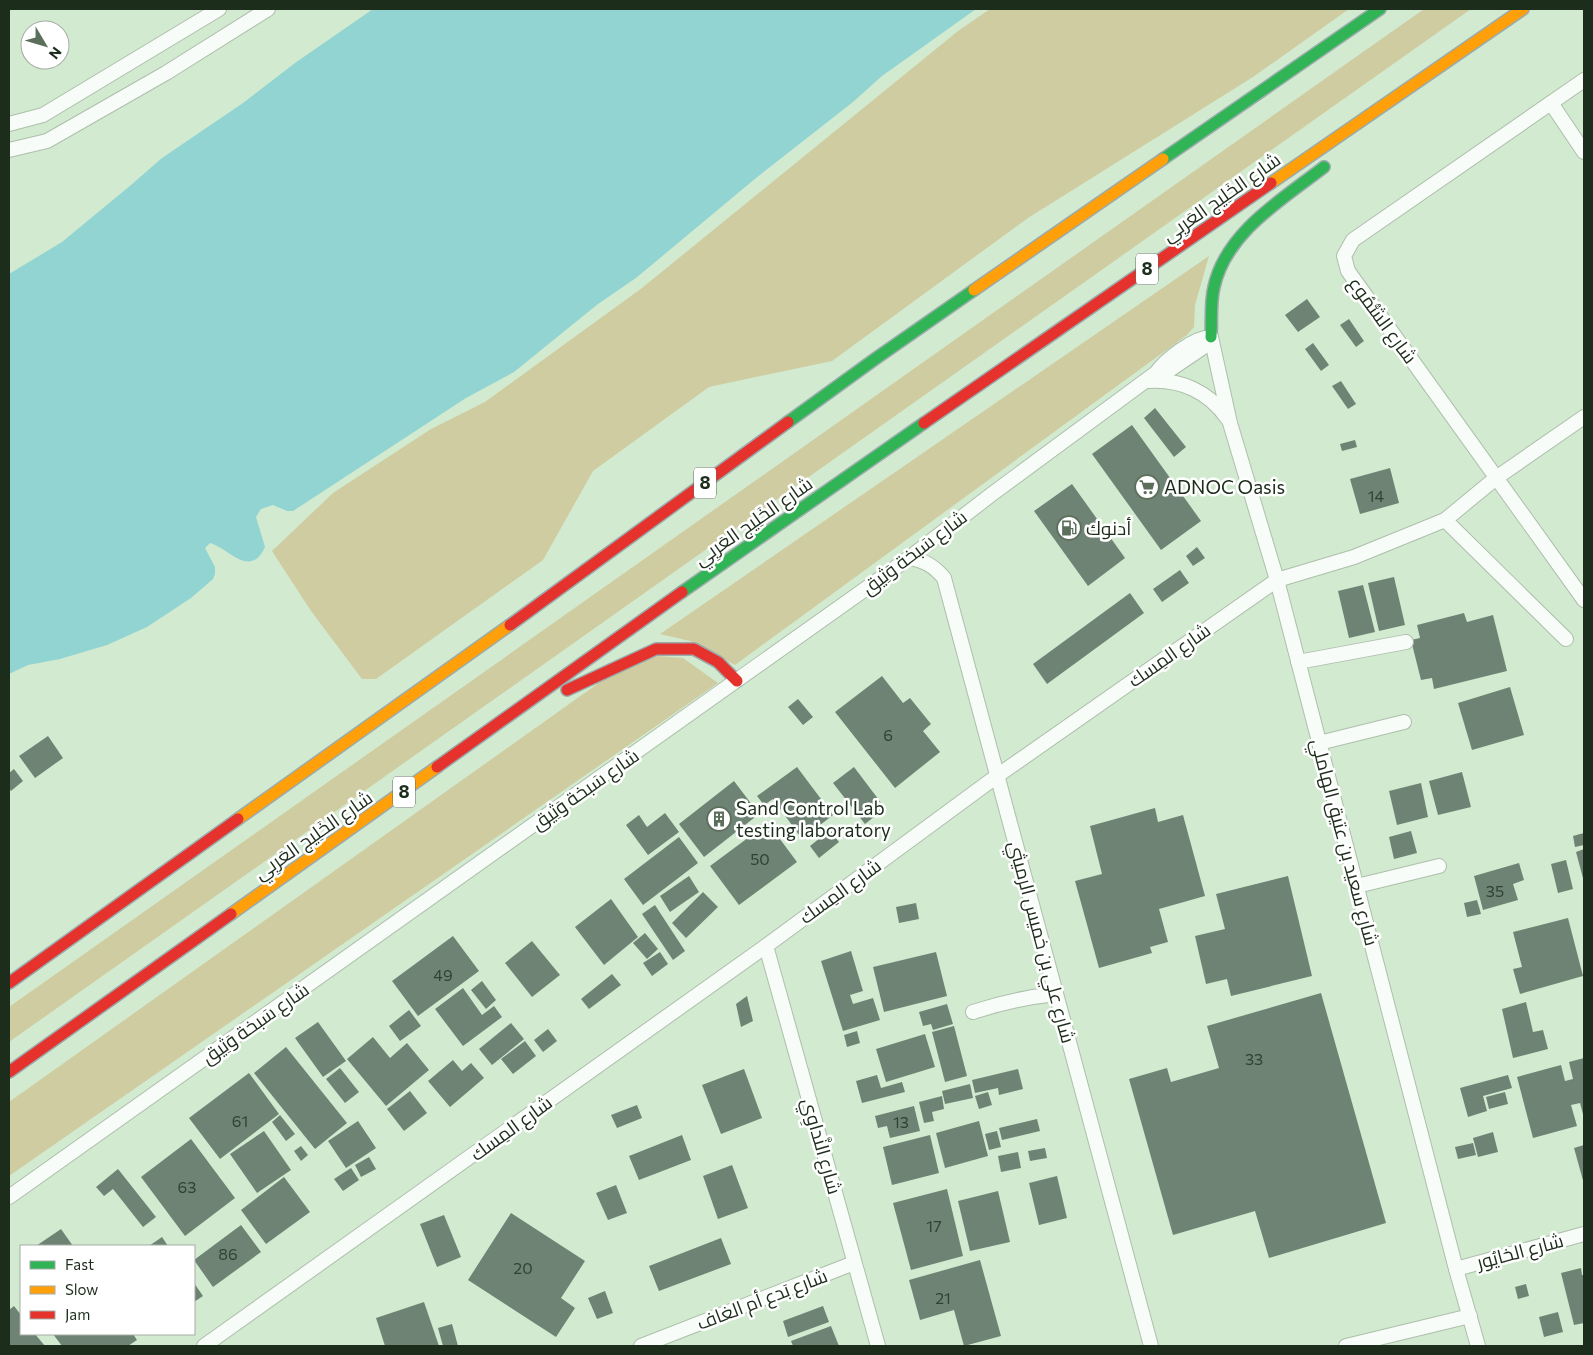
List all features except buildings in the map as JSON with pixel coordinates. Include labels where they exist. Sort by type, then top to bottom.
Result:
[{"type":"highway","name":"8","points":[[9,983],[534,607],[875,359],[1380,9]]},
{"type":"highway","name":"شارع الخَلِيج العَربِي","points":[[9,1072],[798,510],[1523,9]]},
{"type":"highway","points":[[1386,118],[1496,28]]},
{"type":"highway","points":[[1211,337],[1216,280],[1223,262],[1237,241],[1264,214],[1332,160]]},
{"type":"highway","points":[[504,721],[656,649],[694,649],[718,662],[737,681]]},
{"type":"street","points":[[9,124],[43,115],[219,9]]},
{"type":"street","points":[[9,150],[47,141],[166,73],[268,9]]},
{"type":"street","name":"شارع الشُّمُوع","points":[[1584,80],[1353,240],[1344,256],[1348,271],[1584,600]]},
{"type":"street","points":[[1551,104],[1584,152]]},
{"type":"street","name":"شارع سَبخة وَثِيق","points":[[9,1198],[908,558],[1143,382],[1156,373],[1168,371],[1202,348],[1211,337]]},
{"type":"street","name":"شارع سعيد بن عتيق الهاملي","points":[[1211,337],[1230,423],[1277,580],[1456,1269],[1478,1346]]},
{"type":"street","points":[[1143,382],[1160,380],[1194,388],[1208,397],[1230,423]]},
{"type":"street","name":"شارع المِسك","points":[[204,1346],[766,946],[996,776],[1277,580],[1354,557],[1444,520],[1496,478],[1584,417]]},
{"type":"street","points":[[1444,520],[1566,639]]},
{"type":"street","name":"شارع علي بن خميس الرميثي","points":[[908,558],[926,562],[944,578],[1151,1346]]},
{"type":"street","points":[[1298,662],[1406,642]]},
{"type":"street","points":[[1319,743],[1404,722]]},
{"type":"street","points":[[1357,886],[1439,866]]},
{"type":"street","name":"شارع النَّداوِي","points":[[766,946],[878,1346]]},
{"type":"street","points":[[973,1012],[995,1004],[1056,994]]},
{"type":"street","name":"شارع الخايُور","points":[[1456,1269],[1584,1234]]},
{"type":"street","name":"شارع بَدع أم الغاف","points":[[641,1346],[854,1263]]},
{"type":"street","points":[[1346,1346],[1470,1316]]},
{"type":"shaded area","points":[[990,9],[1349,9],[1253,77],[1028,218],[832,361],[709,387],[593,471],[543,560],[376,679],[362,679],[311,611],[272,551],[333,493],[431,429],[485,402],[642,288],[958,31]]},
{"type":"shaded area","points":[[1424,9],[1471,9],[9,1042],[9,1007]]},
{"type":"shaded area","points":[[1209,256],[1195,305],[1194,327],[1187,335],[735,665],[690,641],[660,634]]},
{"type":"shaded area","points":[[658,656],[683,658],[718,683],[9,1176],[9,1102],[617,670]]},
{"type":"water","points":[[373,9],[976,9],[882,76],[853,102],[756,178],[636,278],[598,304],[514,372],[466,398],[293,511],[287,511],[273,505],[261,509],[256,517],[265,547],[253,561],[239,559],[210,543],[205,548],[215,567],[213,579],[191,598],[147,627],[107,645],[60,659],[28,665],[9,674],[9,274],[62,242],[162,158],[243,103],[295,63]]},
{"type":"traffic: fast","points":[[1163,159],[1380,9]]},
{"type":"traffic: fast","points":[[1211,337],[1214,287],[1220,267],[1230,250],[1258,218],[1324,167]]},
{"type":"traffic: fast","points":[[788,422],[974,290]]},
{"type":"traffic: fast","points":[[682,592],[924,423]]},
{"type":"traffic: slow","points":[[1271,183],[1523,9]]},
{"type":"traffic: slow","points":[[974,290],[1163,159]]},
{"type":"traffic: slow","points":[[238,819],[510,625]]},
{"type":"traffic: slow","points":[[231,914],[437,767]]},
{"type":"traffic: jam","points":[[924,423],[1271,183]]},
{"type":"traffic: jam","points":[[510,625],[788,422]]},
{"type":"traffic: jam","points":[[437,767],[682,592]]},
{"type":"traffic: jam","points":[[567,690],[656,649],[694,649],[718,662],[737,681]]},
{"type":"traffic: jam","points":[[9,983],[238,819]]},
{"type":"traffic: jam","points":[[9,1072],[231,914]]},
{"type":"place","name":"ADNOC Oasis","points":[[1147,487]]},
{"type":"place","name":"أدنوك","points":[[1069,528]]},
{"type":"place","name":"Sand Control Lab testing laboratory","points":[[719,819]]}]
